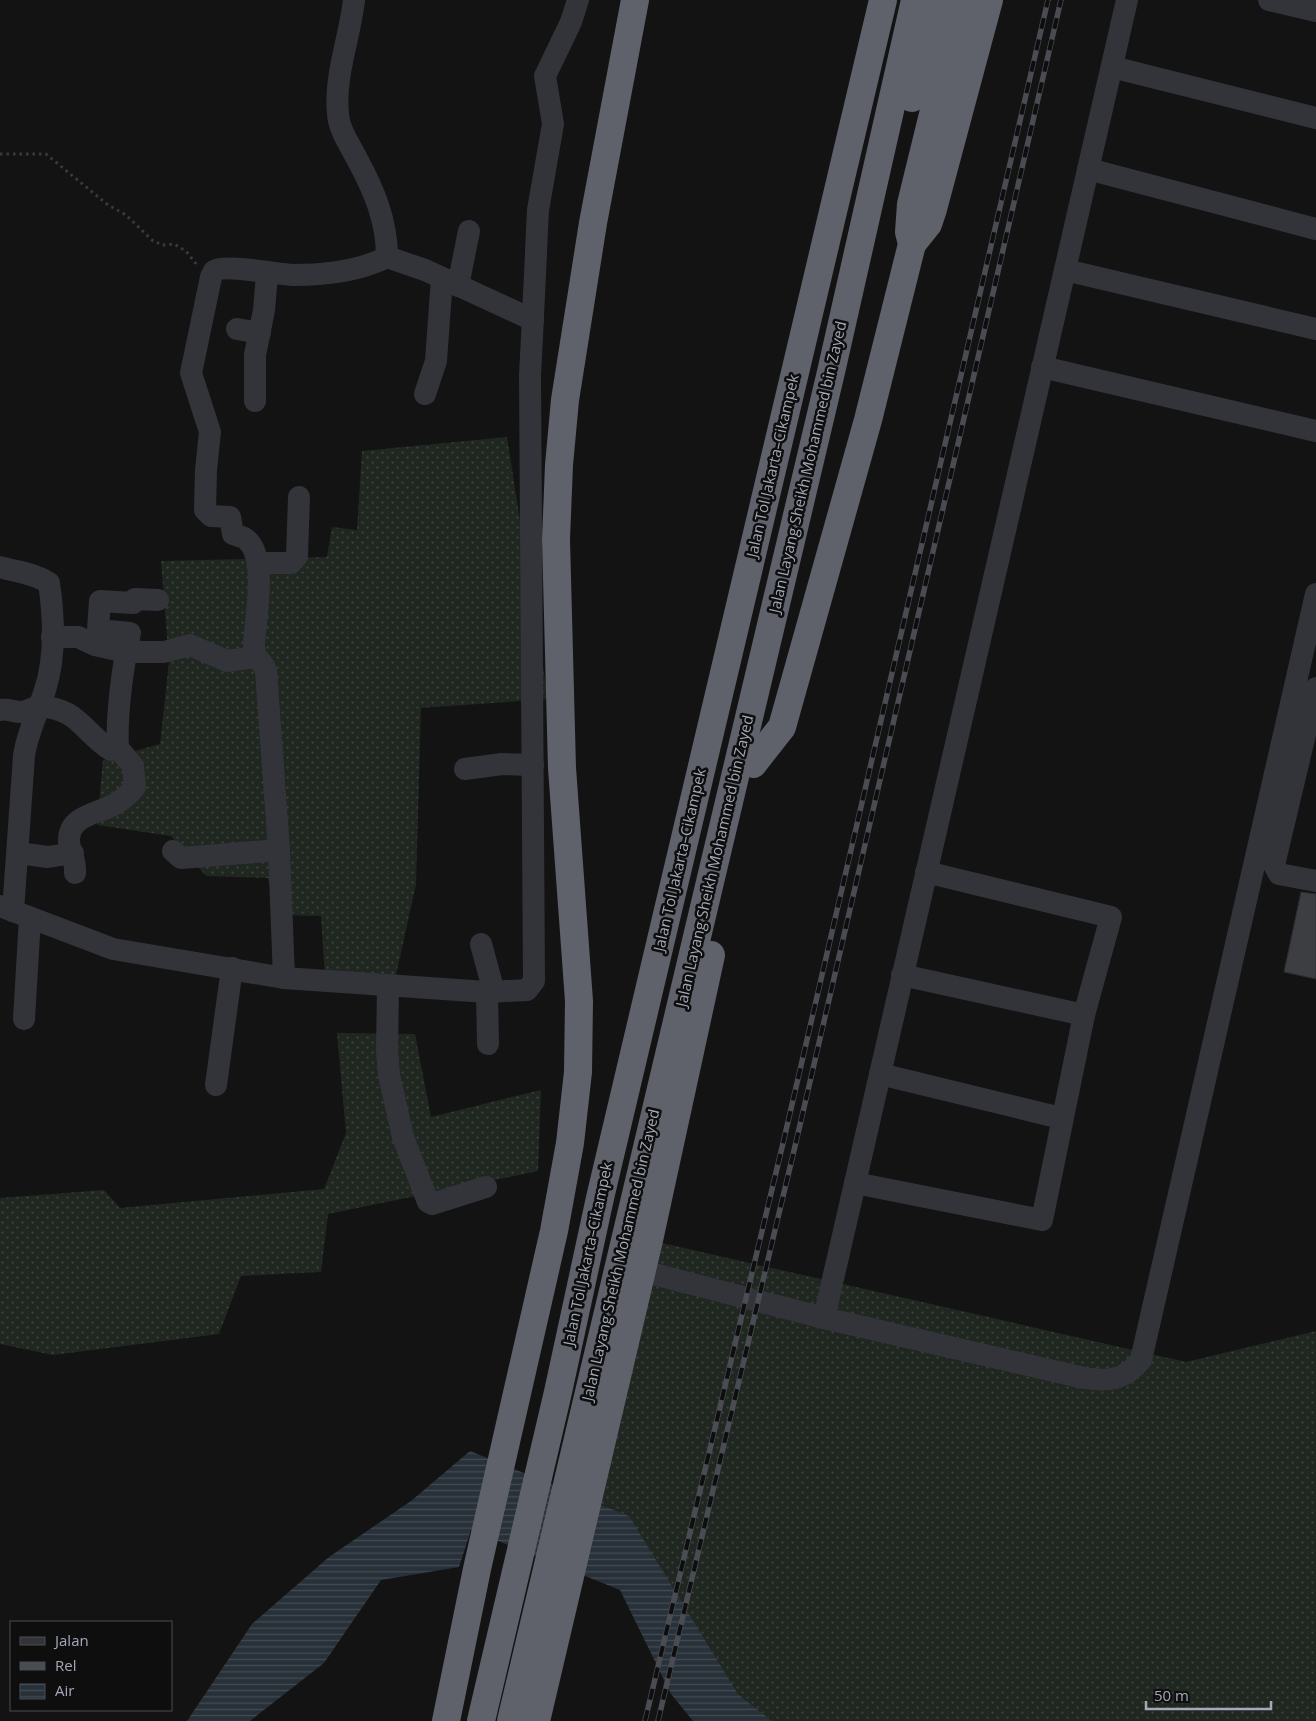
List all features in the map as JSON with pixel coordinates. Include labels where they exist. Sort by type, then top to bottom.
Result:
[{"type":"highway","points":[[446,1721],[514,1399],[554,1232],[570,1143],[578,1072],[579,1002],[562,758],[556,539],[559,465],[565,400],[593,223],[635,0]]},
{"type":"highway","name":"Jalan Tol Jakarta–Cikampek","points":[[481,1721],[558,1392],[602,1189],[883,0]]},
{"type":"highway","name":"Jalan Layang Sheikh Mohammed bin Zayed","points":[[496,1721],[594,1303],[806,369],[893,0]]},
{"type":"highway","name":"Jalan Layang Sheikh Mohammed bin Zayed","points":[[511,1721],[831,372],[915,0]]},
{"type":"highway","points":[[536,1721],[642,1272],[753,764],[853,334],[936,0]]},
{"type":"highway","points":[[912,244],[909,232],[911,204],[961,0]]},
{"type":"highway","points":[[753,764],[782,727],[868,420],[912,244],[928,224],[989,0]]},
{"type":"street","points":[[354,0],[340,77],[338,114],[348,143],[376,195],[386,232],[387,257]]},
{"type":"street","points":[[14,912],[113,949],[284,978],[388,987],[491,992],[527,990],[534,981],[530,375],[538,210],[553,124],[545,76],[571,22],[578,0]]},
{"type":"street","points":[[824,1318],[1127,0]]},
{"type":"street","points":[[1269,0],[1316,11]]},
{"type":"street","points":[[1112,67],[1316,118]]},
{"type":"street","points":[[1088,169],[1316,229]]},
{"type":"street","points":[[425,394],[436,361],[450,282],[469,231]]},
{"type":"street","points":[[284,978],[279,850],[266,671],[264,665],[256,657],[254,645],[257,622],[258,563],[250,544],[243,537],[233,534],[230,517],[211,516],[205,510],[206,470],[210,432],[191,372],[214,271],[226,267],[267,274],[308,275],[364,267],[387,257],[450,282],[533,320]]},
{"type":"street","points":[[1065,270],[1316,329]]},
{"type":"street","points":[[255,401],[255,355],[260,334],[267,274]]},
{"type":"street","points":[[236,329],[260,334]]},
{"type":"street","points":[[1042,367],[1316,431]]},
{"type":"street","points":[[258,563],[291,563],[294,561],[297,556],[299,496]]},
{"type":"street","points":[[0,567],[19,573],[38,575],[48,583],[52,606],[52,637],[45,689],[28,732],[24,756],[14,912],[24,1019]]},
{"type":"street","points":[[642,1272],[824,1318],[1101,1381],[1114,1380],[1127,1374],[1141,1360],[1316,594]]},
{"type":"street","points":[[18,853],[48,856],[74,863],[69,838],[73,826],[100,809],[117,804],[135,787],[133,766],[118,748],[117,735],[126,652],[130,633],[98,630],[100,601],[133,603],[135,599],[158,600]]},
{"type":"street","points":[[52,637],[78,637],[95,645],[126,652],[164,652],[190,645],[227,661],[256,657]]},
{"type":"street","points":[[1316,688],[1310,736],[1274,865],[1279,874],[1316,881]]},
{"type":"street","points":[[0,710],[22,712],[38,707],[72,715],[85,725],[94,739],[111,750],[118,748]]},
{"type":"street","points":[[465,769],[502,764],[533,765]]},
{"type":"street","points":[[173,851],[181,858],[279,850]]},
{"type":"street","points":[[855,1183],[1042,1220],[1061,1118],[1084,1015],[1111,917],[926,872]]},
{"type":"street","points":[[481,944],[491,992],[488,1044]]},
{"type":"street","points":[[216,1085],[232,968]]},
{"type":"street","points":[[902,975],[1084,1015]]},
{"type":"street","points":[[388,987],[386,1050],[389,1075],[403,1137],[428,1202],[432,1204],[486,1188]]},
{"type":"street","points":[[880,1074],[1061,1118]]},
{"type":"path","points":[[0,154],[46,154],[108,205],[126,215],[153,241],[163,245],[174,244],[186,251],[197,265],[214,271]]},
{"type":"shaded area","points":[[507,437],[548,699],[421,708],[416,884],[395,980],[325,976],[321,916],[278,915],[268,878],[206,876],[171,836],[97,825],[103,760],[160,744],[169,662],[161,561],[327,557],[332,527],[357,530],[362,451]]},
{"type":"shaded area","points":[[337,1033],[415,1034],[431,1117],[541,1090],[538,1171],[328,1214],[321,1272],[241,1276],[219,1334],[53,1355],[0,1344],[0,1198],[104,1190],[120,1208],[324,1189],[346,1133]]},
{"type":"shaded area","points":[[649,1240],[1186,1362],[1316,1331],[1316,1721],[772,1721],[738,1694],[628,1516],[588,1498]]},
{"type":"water","points":[[470,1451],[629,1516],[738,1694],[772,1721],[693,1721],[671,1694],[620,1590],[471,1530],[459,1567],[381,1580],[324,1663],[250,1721],[187,1721],[252,1624],[329,1557],[411,1501]]},
{"type":"building","points":[[1301,892],[1316,894],[1316,979],[1284,972]]},
{"type":"railway","points":[[645,1721],[784,1139],[1048,0]]},
{"type":"railway","points":[[658,1721],[796,1142],[1061,0]]}]
